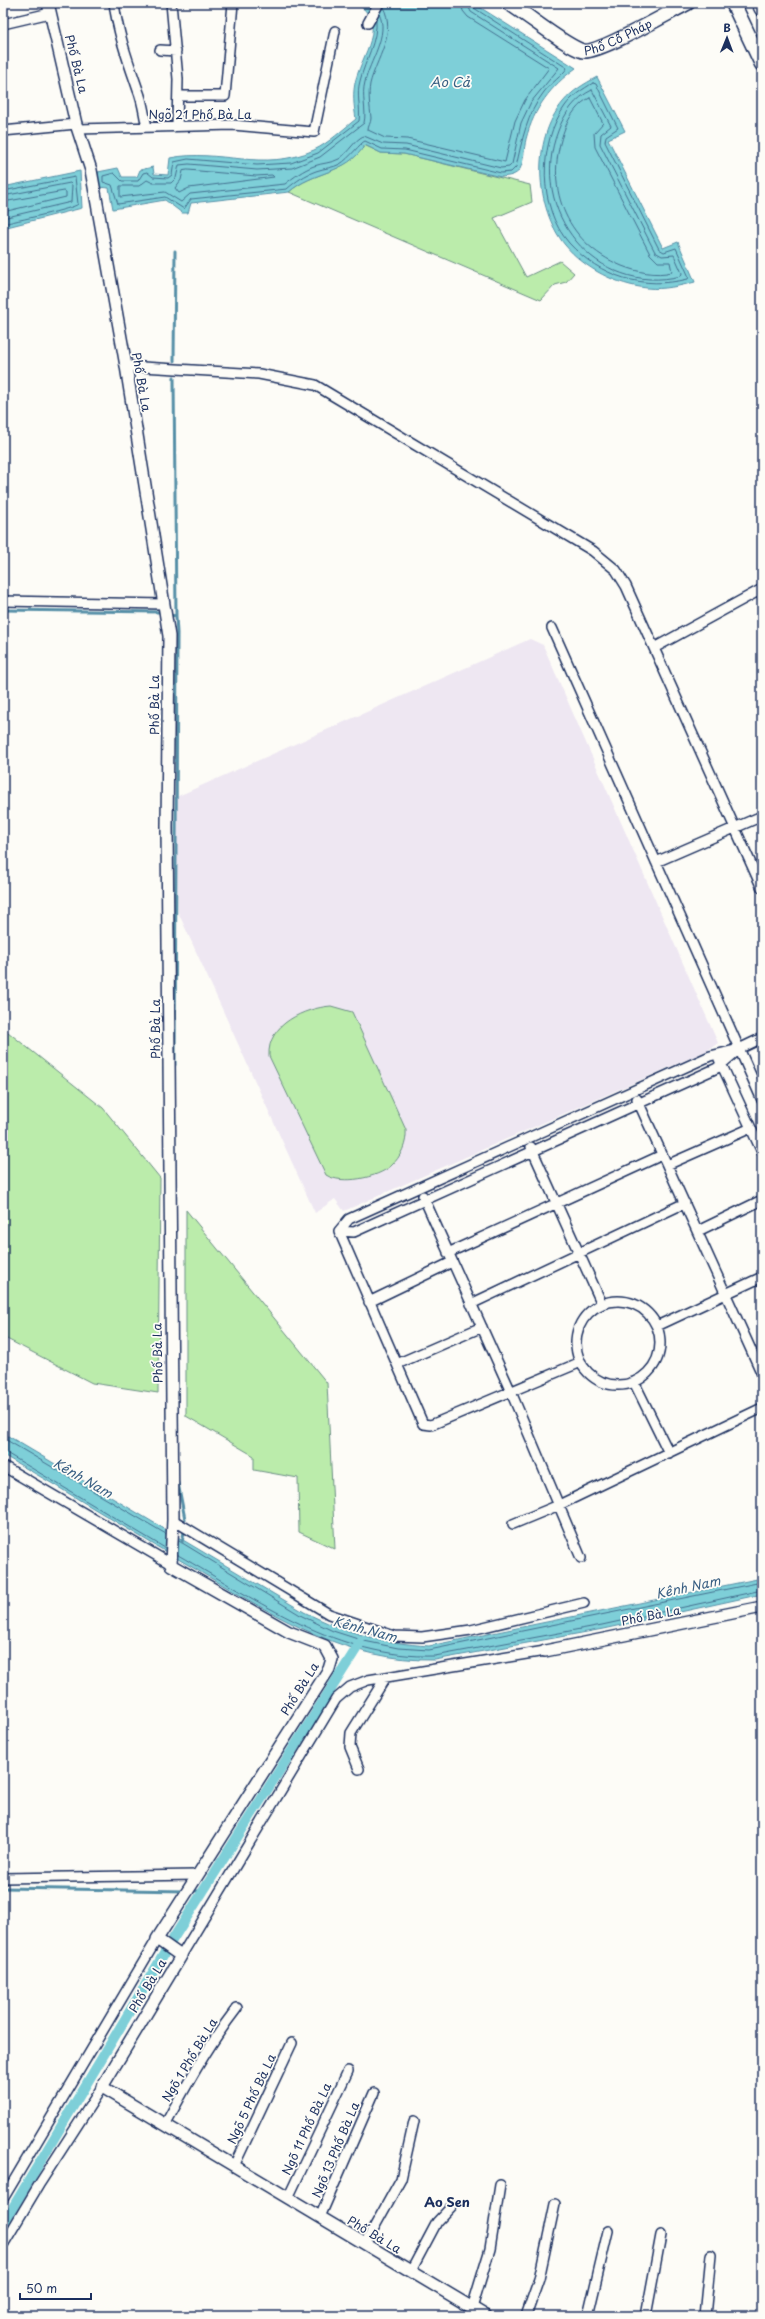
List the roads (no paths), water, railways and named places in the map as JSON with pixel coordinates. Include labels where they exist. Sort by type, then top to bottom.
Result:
[{"type":"main road","name":"Phố Cổ Pháp","points":[[508,3],[575,47],[588,52],[608,44],[688,3]]},
{"type":"main road","points":[[733,3],[762,64]]},
{"type":"main road","points":[[759,3],[762,9]]},
{"type":"street","points":[[114,3],[116,21],[130,72],[139,91],[147,127]]},
{"type":"street","points":[[171,3],[179,96],[177,126]]},
{"type":"street","points":[[179,96],[225,96],[233,3]]},
{"type":"street","points":[[368,23],[379,3]]},
{"type":"street","points":[[3,24],[49,8]]},
{"type":"street","name":"Phố Bà La","points":[[49,8],[77,126],[91,170],[126,366],[169,636],[167,827],[173,1520],[171,1564],[289,1632],[325,1646],[332,1659],[329,1669],[157,1940],[181,1956],[102,2087],[486,2316]]},
{"type":"street","name":"Ngõ 21 Phố Bà La","points":[[3,131],[77,126],[147,127],[233,125],[314,132],[335,31]]},
{"type":"street","points":[[160,50],[176,51]]},
{"type":"street","points":[[126,366],[280,377],[315,385],[331,393],[593,552],[616,570],[626,586],[762,888]]},
{"type":"street","points":[[654,648],[762,589]]},
{"type":"street","points":[[3,601],[164,604]]},
{"type":"street","points":[[552,628],[762,1100]]},
{"type":"street","points":[[656,862],[762,816]]},
{"type":"street","points":[[339,1231],[349,1220],[419,1188],[717,1054],[739,1049],[762,1038]]},
{"type":"street","points":[[339,1231],[354,1232],[638,1104],[721,1064],[739,1049]]},
{"type":"street","points":[[717,1054],[762,1152]]},
{"type":"street","points":[[633,1091],[727,1294],[762,1374]]},
{"type":"street","points":[[667,1165],[751,1128]]},
{"type":"street","points":[[527,1139],[602,1304]]},
{"type":"street","points":[[448,1253],[662,1155]]},
{"type":"street","points":[[419,1188],[511,1392],[581,1558]]},
{"type":"street","points":[[698,1231],[762,1200]]},
{"type":"street","points":[[471,1304],[685,1203]]},
{"type":"street","points":[[339,1231],[423,1424],[431,1425],[581,1362]]},
{"type":"street","points":[[369,1302],[452,1262]]},
{"type":"street","points":[[657,1326],[762,1277]]},
{"type":"street","points":[[619,1300],[631,1303],[642,1308],[657,1326],[660,1338],[660,1350],[656,1361],[650,1371],[634,1382],[617,1385],[605,1383],[594,1378],[581,1362],[576,1348],[576,1336],[580,1324],[587,1314],[602,1304],[619,1300]]},
{"type":"street","points":[[396,1364],[482,1327]]},
{"type":"street","points":[[634,1382],[669,1453]]},
{"type":"street","points":[[513,1524],[559,1505],[762,1408]]},
{"type":"street","points":[[3,1466],[171,1564]]},
{"type":"street","points":[[173,1520],[329,1614],[394,1636],[422,1637],[471,1630],[584,1603]]},
{"type":"street","name":"Phố Bà La","points":[[545,1651],[762,1607]]},
{"type":"street","points":[[181,1956],[336,1699],[350,1687],[368,1680],[545,1651]]},
{"type":"street","points":[[359,1770],[350,1747],[351,1733],[386,1677]]},
{"type":"street","points":[[3,1878],[195,1879]]},
{"type":"street","points":[[3,2199],[157,1940]]},
{"type":"street","name":"Ngõ 1 Phố Bà La","points":[[165,2125],[194,2072],[219,2031],[237,2008]]},
{"type":"street","name":"Ngõ 5 Phố Bà La","points":[[234,2166],[292,2043]]},
{"type":"street","name":"Ngõ 11 Phố Bà La","points":[[288,2198],[348,2071]]},
{"type":"street","points":[[3,2244],[40,2183],[102,2087]]},
{"type":"street","name":"Ngõ 13 Phố Bà La","points":[[320,2217],[374,2093]]},
{"type":"street","points":[[364,2244],[400,2179],[414,2121]]},
{"type":"street","points":[[472,2308],[490,2249],[500,2185]]},
{"type":"street","points":[[526,2316],[539,2279],[555,2204]]},
{"type":"street","points":[[411,2271],[437,2222],[452,2206]]},
{"type":"street","points":[[588,2316],[608,2231]]},
{"type":"street","points":[[646,2316],[661,2235]]},
{"type":"street","points":[[705,2316],[711,2255]]},
{"type":"water","name":"Ao Cả","points":[[356,3],[473,3],[576,68],[551,90],[539,108],[529,128],[520,169],[516,173],[501,177],[404,154],[381,153],[365,145],[349,162],[299,185],[289,192],[191,203],[188,213],[182,213],[165,200],[113,209],[109,188],[98,187],[98,172],[118,168],[122,177],[137,177],[140,170],[153,167],[154,174],[168,175],[170,158],[188,156],[259,160],[277,160],[295,157],[320,147],[356,119],[354,89],[356,79],[371,38],[372,28],[371,19],[366,11]]},
{"type":"water","points":[[597,77],[625,131],[608,139],[663,248],[678,242],[695,282],[671,287],[647,288],[613,279],[592,268],[573,254],[555,230],[543,194],[541,174],[542,154],[546,135],[553,118],[570,94]]},
{"type":"water","points":[[80,171],[82,208],[3,228],[3,187]]},
{"type":"water","name":"Kênh Nam","points":[[3,1433],[304,1612],[335,1626],[365,1636],[412,1645],[429,1646],[762,1578],[762,1594],[603,1629],[435,1660],[404,1659],[374,1654],[345,1646],[289,1622],[183,1562],[3,1455]]},
{"type":"waterway","points":[[174,361],[175,251]]},
{"type":"waterway","points":[[174,377],[176,616]]},
{"type":"waterway","points":[[3,610],[160,612]]},
{"type":"waterway","points":[[169,615],[176,616],[177,633],[175,1065]]},
{"type":"waterway","points":[[178,1483],[185,1519]]},
{"type":"waterway","points":[[182,1542],[184,1532]]},
{"type":"waterway","points":[[3,2224],[171,1942],[360,1643]]},
{"type":"waterway","points":[[3,1888],[186,1891]]},
{"type":"waterway","points":[[191,1891],[203,1891]]},
{"type":"district","name":"Ao Sen","points":[[447,2202]]}]
